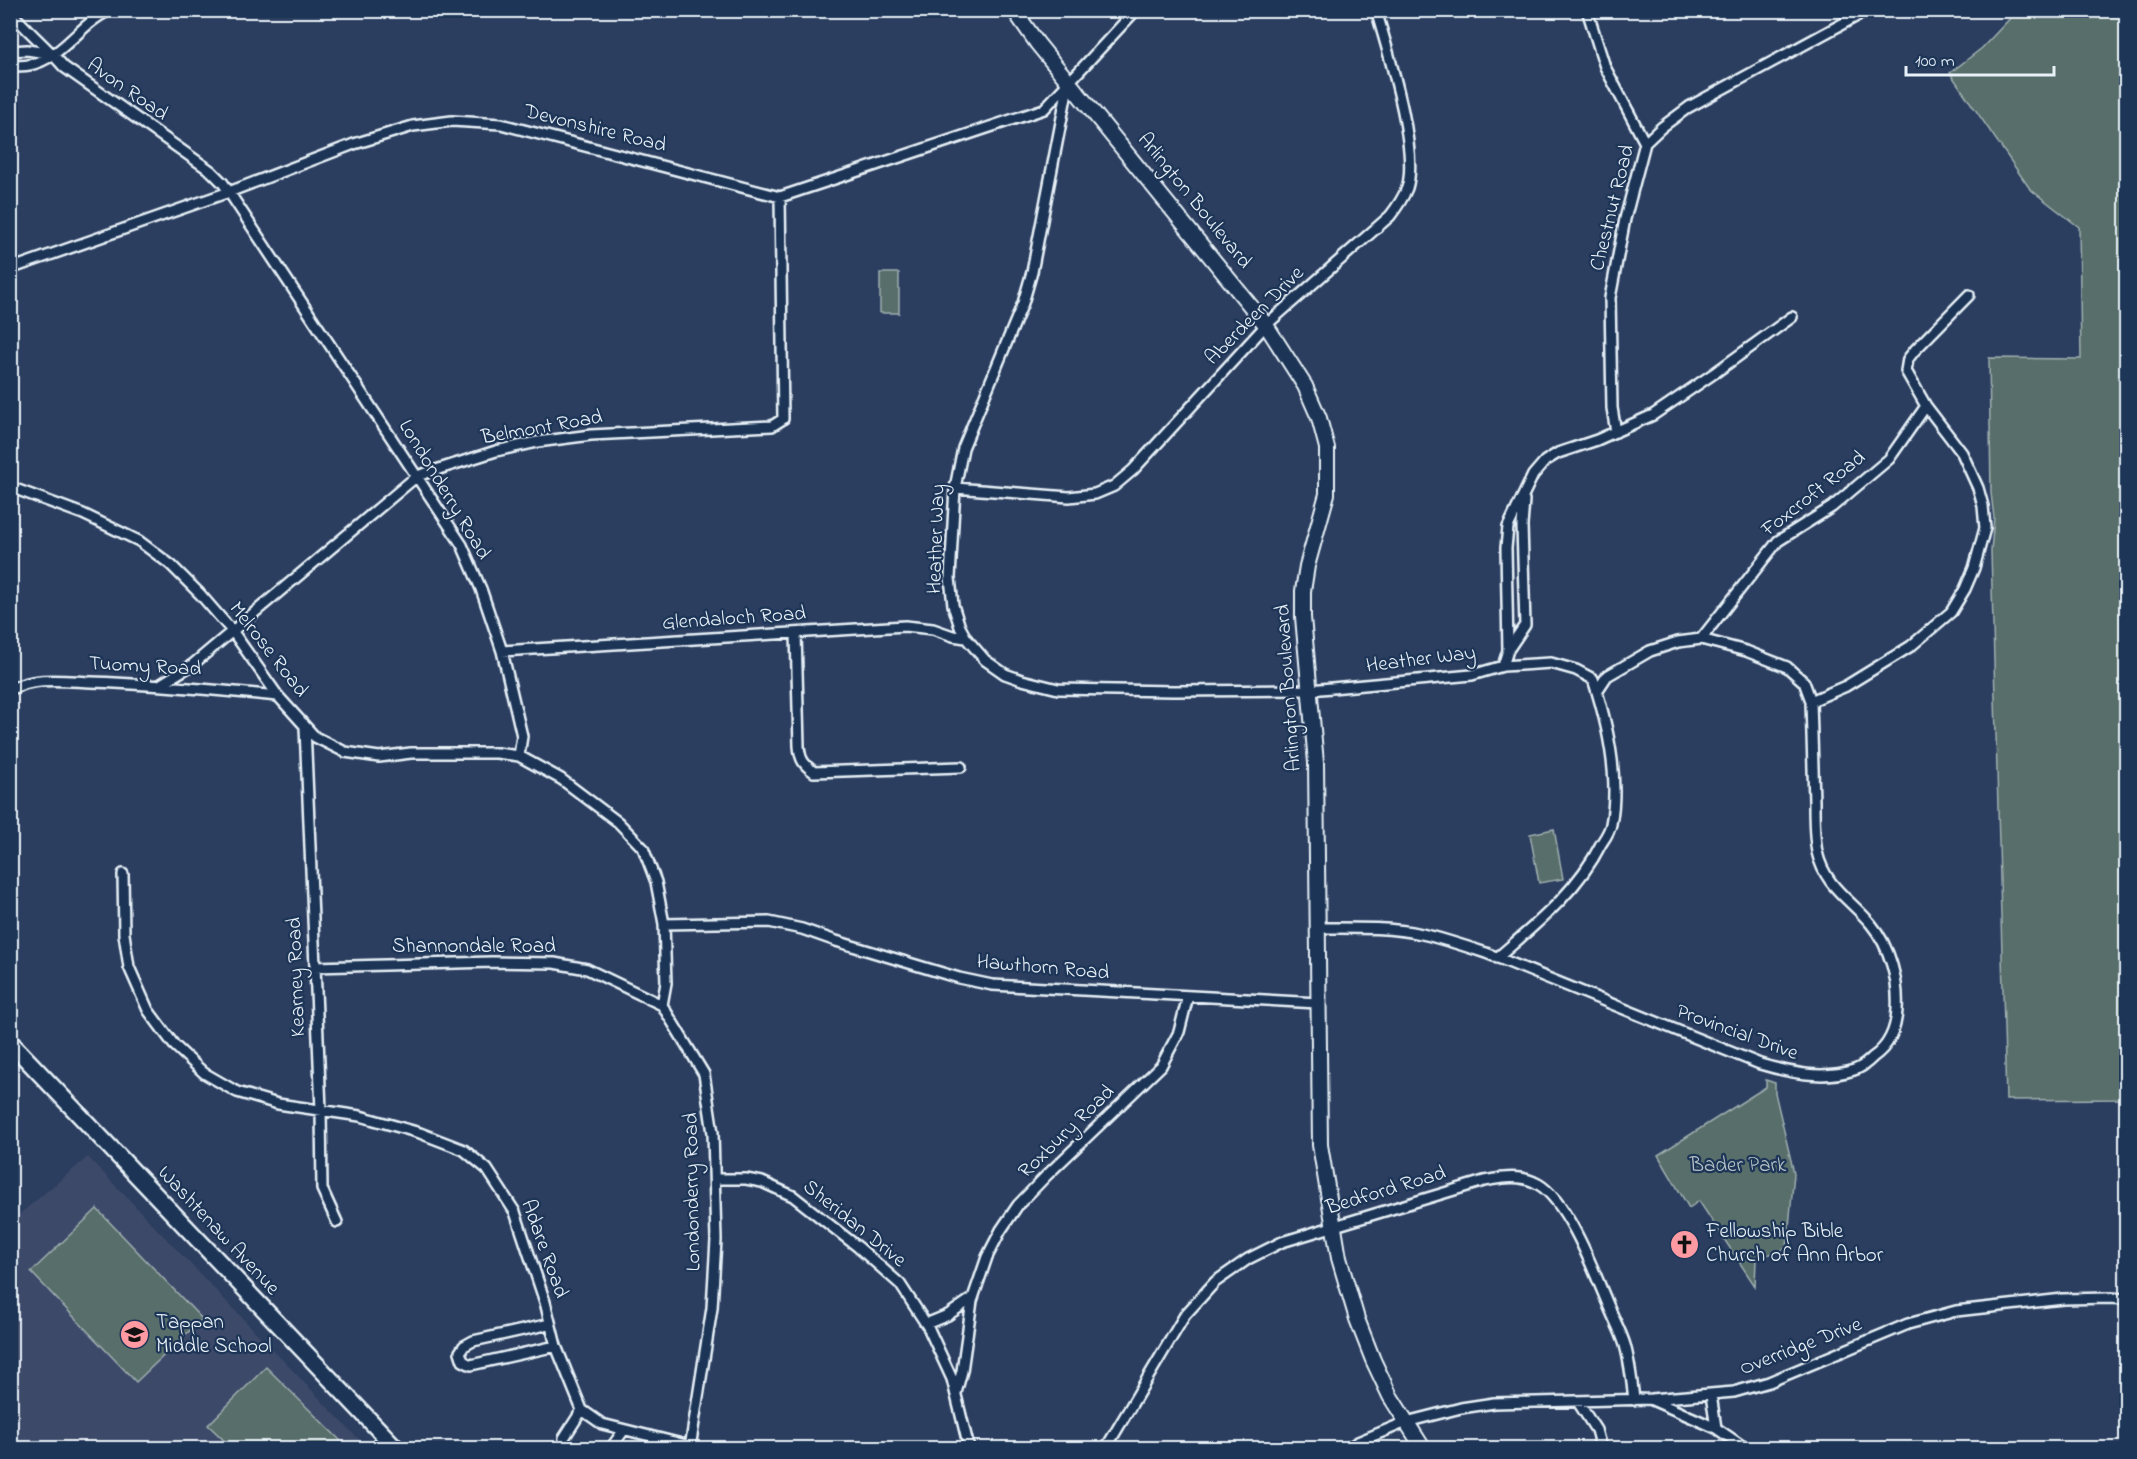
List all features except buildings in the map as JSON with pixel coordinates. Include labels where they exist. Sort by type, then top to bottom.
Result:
[{"type":"main road","name":"Washtenaw Avenue","points":[[10,1042],[396,1449]]},
{"type":"street","points":[[10,66],[30,65],[53,54],[91,20],[110,10]]},
{"type":"street","name":"Arlington Boulevard","points":[[1014,10],[1037,43],[1266,325],[1305,386],[1319,418],[1327,448],[1327,494],[1312,544],[1304,591],[1303,617],[1316,763],[1320,1145],[1339,1258],[1357,1319],[1377,1369],[1423,1449]]},
{"type":"street","points":[[780,197],[1044,109],[1136,10]]},
{"type":"street","name":"Aberdeen Drive","points":[[955,488],[1069,497],[1095,494],[1114,486],[1133,470],[1266,325],[1390,216],[1401,202],[1407,187],[1410,171],[1409,150],[1377,10]]},
{"type":"street","points":[[1587,10],[1605,67],[1645,142]]},
{"type":"street","name":"Chestnut Road","points":[[1616,432],[1612,408],[1610,298],[1625,219],[1645,142],[1689,108],[1868,10]]},
{"type":"street","name":"Avon Road","points":[[10,11],[64,68],[211,171],[224,183],[229,192]]},
{"type":"street","points":[[10,51],[27,50],[53,54]]},
{"type":"street","name":"Heather Way","points":[[1069,81],[1032,272],[1023,303],[963,448],[955,488],[950,578],[953,605],[966,638],[985,660],[1005,674],[1058,689],[1173,691],[1310,690],[1472,675],[1503,666],[1551,663],[1576,670],[1593,679],[1597,691]]},
{"type":"street","name":"Devonshire Road","points":[[10,269],[229,192],[354,144],[413,126],[452,121],[501,124],[780,197]]},
{"type":"street","name":"Londonderry Road","points":[[229,192],[462,545],[481,590],[502,651],[522,736],[519,756]]},
{"type":"street","name":"Belmont Road","points":[[161,684],[192,665],[233,632],[417,476],[496,451],[537,442],[591,435],[772,426],[783,419],[780,197]]},
{"type":"street","points":[[1811,701],[1846,686],[1911,646],[1951,612],[1974,568],[1985,528],[1983,506],[1978,488],[1962,453],[1926,406],[1906,372],[1908,359],[1915,350],[1969,295]]},
{"type":"street","name":"Heather Way","points":[[1508,650],[1506,548],[1508,527],[1533,475],[1545,461],[1653,415],[1792,316]]},
{"type":"street","name":"Foxcroft Road","points":[[1701,639],[1778,541],[1832,507],[1889,459],[1926,406]]},
{"type":"street","name":"Melrose Road","points":[[10,487],[83,514],[139,541],[171,565],[201,594],[233,632],[278,696],[315,737],[345,752],[379,757],[422,753],[497,753],[519,756]]},
{"type":"street","name":"Heather Way","points":[[1503,666],[1508,650],[1526,625],[1522,526],[1524,495]]},
{"type":"street","name":"Glendaloch Road","points":[[502,651],[905,626],[933,629],[966,638]]},
{"type":"street","points":[[796,633],[799,746],[801,760],[806,766],[814,772],[961,767]]},
{"type":"street","name":"Provincial Drive","points":[[1318,928],[1420,933],[1453,942],[1760,1064],[1791,1073],[1830,1075],[1856,1070],[1881,1052],[1893,1031],[1896,1018],[1897,987],[1881,938],[1871,924],[1833,886],[1823,870],[1817,852],[1811,701],[1804,682],[1787,667],[1746,651],[1701,639],[1678,642],[1650,651],[1607,676],[1597,691]]},
{"type":"street","name":"Tuomy Road","points":[[10,690],[19,684],[41,681],[161,684],[278,696]]},
{"type":"street","points":[[1497,958],[1560,903],[1591,864],[1611,825],[1613,793],[1611,755],[1597,691]]},
{"type":"street","name":"Kearney Road","points":[[305,727],[321,1110],[322,1189],[337,1222]]},
{"type":"street","points":[[519,756],[561,779],[618,822],[643,848],[656,882],[664,924],[666,983],[662,1005]]},
{"type":"street","name":"Adare Road","points":[[123,874],[124,934],[129,967],[148,1010],[174,1045],[204,1073],[237,1092],[281,1104],[360,1116],[420,1133],[464,1150],[487,1168],[515,1212],[545,1302],[556,1346],[582,1410]]},
{"type":"street","name":"Hawthorn Road","points":[[664,924],[769,922],[802,929],[959,978],[992,985],[1318,1003]]},
{"type":"street","name":"Shannondale Road","points":[[315,967],[492,962],[554,963],[587,969],[662,1005]]},
{"type":"street","name":"Roxbury Road","points":[[956,1393],[962,1371],[973,1298],[987,1257],[1001,1230],[1018,1205],[1080,1142],[1161,1066],[1179,1032],[1188,996]]},
{"type":"street","name":"Londonderry Road","points":[[662,1005],[704,1074],[713,1133],[716,1240],[712,1308],[690,1447]]},
{"type":"street","name":"Bedford Road","points":[[1106,1449],[1185,1315],[1215,1282],[1248,1259],[1282,1242],[1334,1225],[1484,1181],[1519,1177],[1537,1183],[1553,1196],[1577,1236],[1624,1343],[1634,1400]]},
{"type":"street","name":"Sheridan Drive","points":[[715,1179],[746,1179],[762,1182],[793,1196],[858,1247],[900,1284],[926,1324],[952,1379],[969,1449]]},
{"type":"street","points":[[926,1324],[948,1315],[973,1298]]},
{"type":"street","name":"Overridge Drive","points":[[1348,1449],[1358,1442],[1406,1422],[1461,1408],[1494,1403],[1634,1400],[1734,1392],[1769,1382],[1908,1324],[1956,1311],[2063,1299],[2127,1299]]},
{"type":"street","points":[[550,1324],[474,1341],[464,1346],[460,1352],[463,1361],[471,1365],[556,1346]]},
{"type":"street","points":[[1712,1395],[1716,1428]]},
{"type":"street","points":[[1651,1399],[1716,1428],[1745,1449]]},
{"type":"street","points":[[1578,1402],[1596,1430],[1601,1449]]},
{"type":"street","points":[[564,1449],[564,1438],[582,1410],[602,1424],[690,1447]]},
{"type":"street","points":[[611,1449],[624,1430]]},
{"type":"shaded area","name":"Tappan Middle School","points":[[88,1157],[367,1448],[11,1448],[10,1222]]},
{"type":"green space","points":[[2017,11],[2126,11],[2126,1099],[2006,1100],[1991,551],[1994,518],[1991,493],[1989,358],[2081,359],[2079,227],[2030,189],[1950,73],[1982,48]]},
{"type":"green space","points":[[880,273],[899,273],[899,313],[880,313]]},
{"type":"green space","points":[[1554,829],[1563,879],[1539,883],[1530,834]]},
{"type":"green space","name":"Bader Park","points":[[1766,1080],[1775,1083],[1775,1093],[1794,1173],[1787,1248],[1756,1259],[1755,1286],[1699,1201],[1689,1208],[1658,1155],[1766,1087]]},
{"type":"green space","points":[[97,1209],[202,1319],[136,1382],[31,1272]]},
{"type":"green space","points":[[266,1367],[348,1448],[232,1448],[208,1425]]},
{"type":"place","name":"Fellowship Bible Church of Ann Arbor","points":[[1685,1244]]},
{"type":"place","name":"Tappan Middle School","points":[[135,1335]]}]
